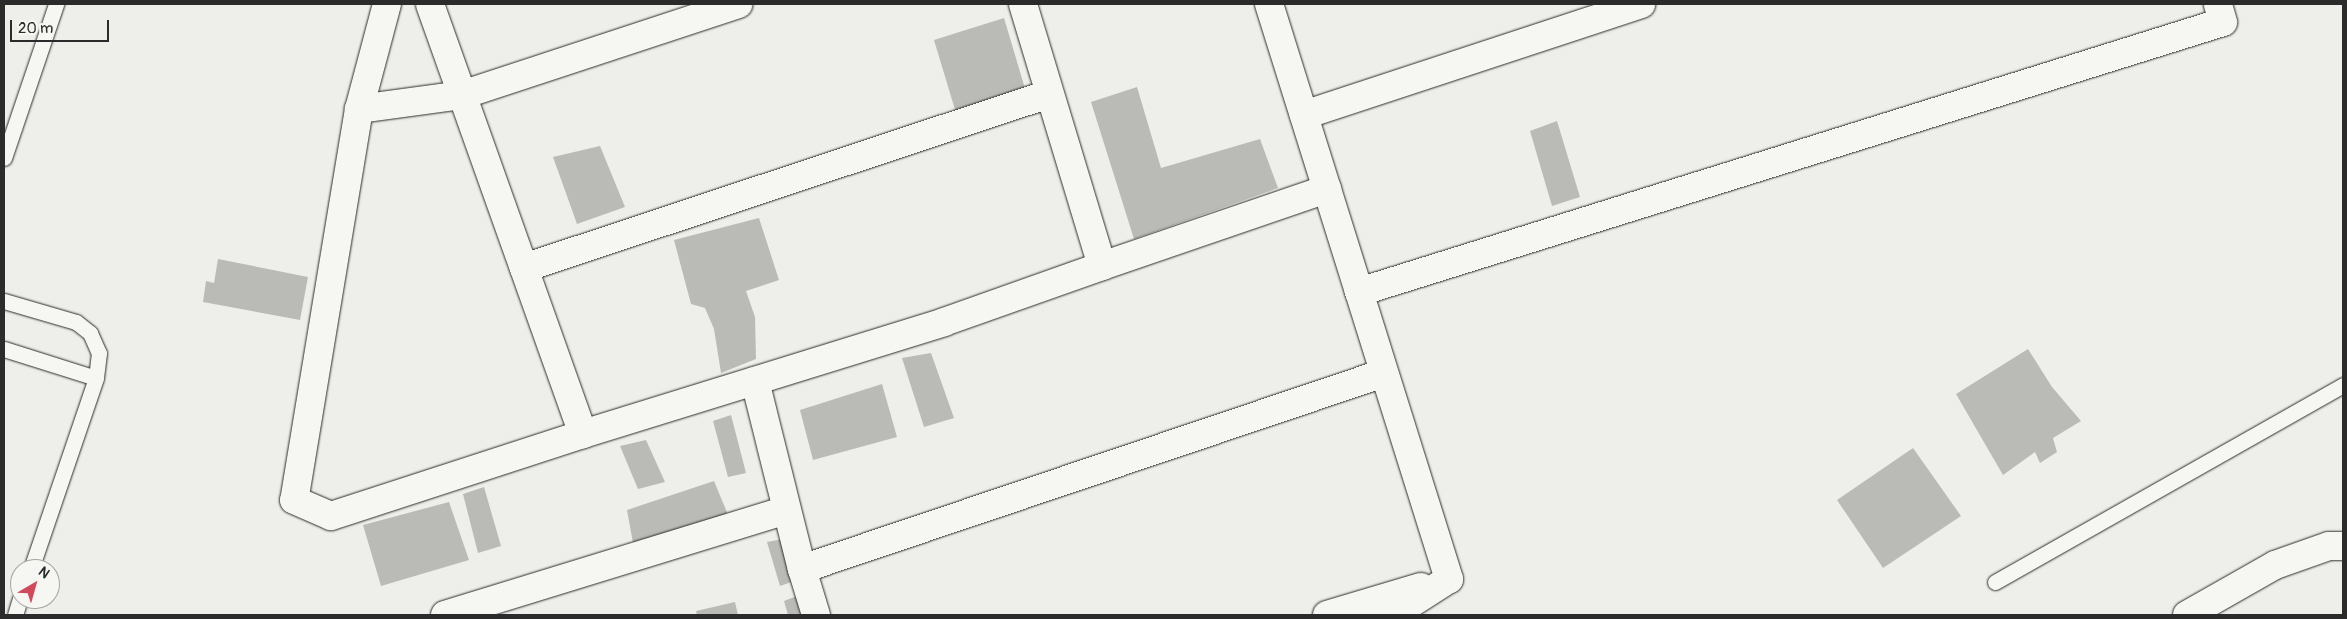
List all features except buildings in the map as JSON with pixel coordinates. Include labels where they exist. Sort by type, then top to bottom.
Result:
[{"type":"street","points":[[387,4],[359,109],[294,500],[331,516],[583,434],[944,322],[1327,189]]},
{"type":"street","points":[[430,4],[583,434]]},
{"type":"street","points":[[359,109],[462,95],[738,4]]},
{"type":"street","points":[[1023,4],[1102,266]]},
{"type":"street","points":[[1269,4],[1449,579]]},
{"type":"street","points":[[1304,115],[1641,4]]},
{"type":"street","points":[[1359,292],[2224,22],[2218,4]]},
{"type":"street","points":[[524,268],[1050,94]]},
{"type":"street","points":[[802,569],[1384,373]]},
{"type":"street","points":[[755,381],[786,510],[816,615]]},
{"type":"street","points":[[445,615],[786,510]]},
{"type":"street","points":[[2187,615],[2275,565],[2329,546],[2343,546]]},
{"type":"street","points":[[1327,615],[1449,579]]},
{"type":"street","points":[[1394,615],[1449,579]]},
{"type":"lane","points":[[4,158],[56,4]]},
{"type":"lane","points":[[4,301],[76,322],[90,333],[99,353],[96,378],[34,559]]},
{"type":"lane","points":[[4,349],[96,378]]},
{"type":"lane","points":[[1995,582],[2343,385]]}]
